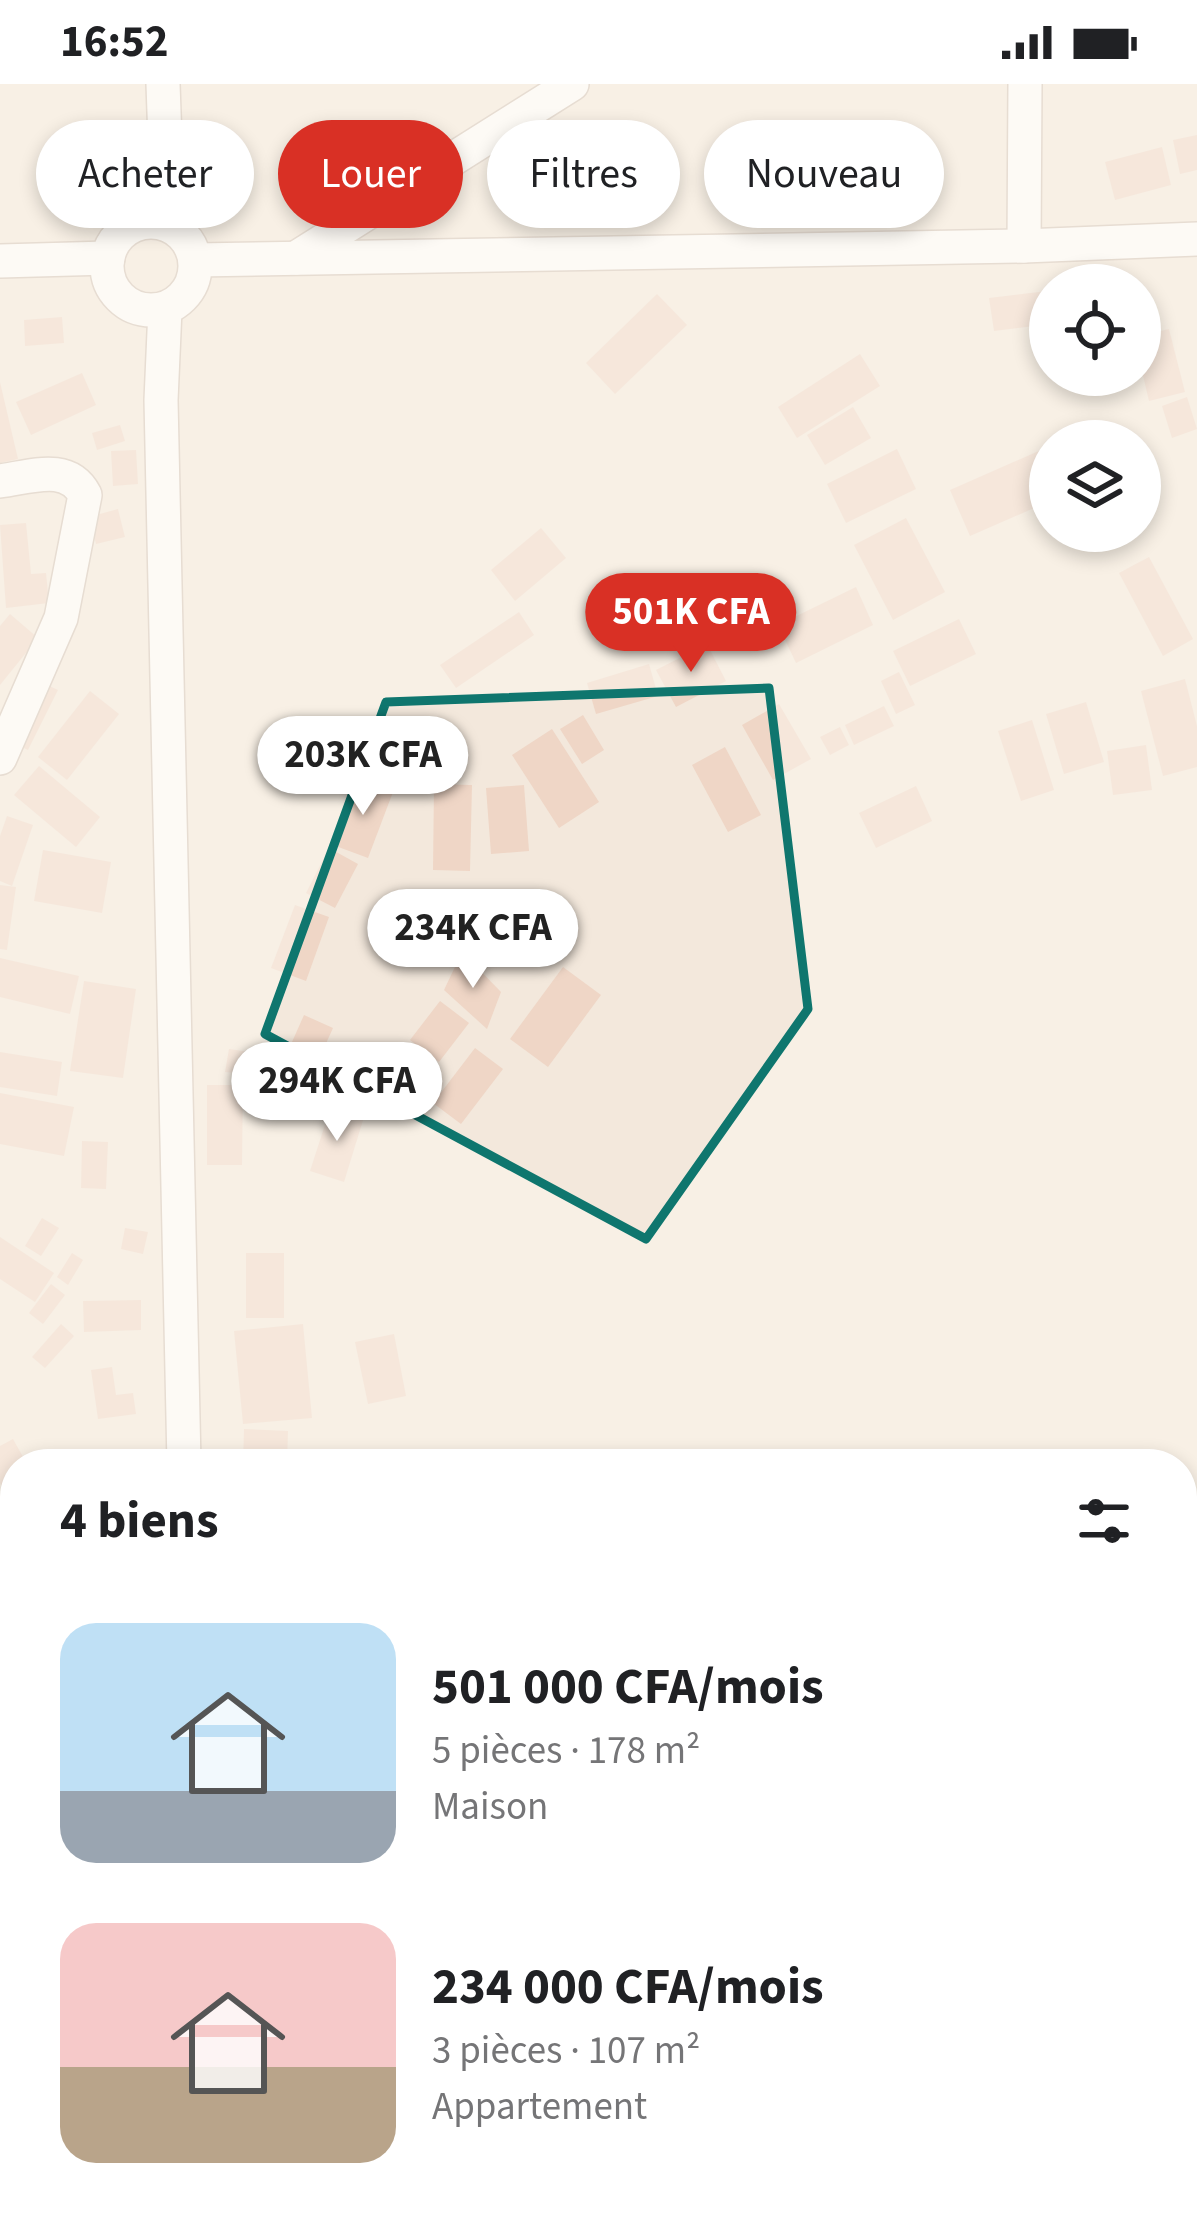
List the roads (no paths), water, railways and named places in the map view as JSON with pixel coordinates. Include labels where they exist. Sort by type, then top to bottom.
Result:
[{"type":"street","points":[[163,84],[164,120]]},
{"type":"street","points":[[294,259],[572,84]]},
{"type":"street","points":[[1024,246],[1025,84]]},
{"type":"street","points":[[133,228],[114,243],[107,273],[122,300],[150,311],[179,302],[189,290],[196,260],[181,233],[173,228]]},
{"type":"street","points":[[196,260],[1197,239]]},
{"type":"street","points":[[0,261],[108,257]]},
{"type":"street","points":[[165,308],[161,400],[184,1449]]},
{"type":"street","points":[[0,482],[63,473],[79,483],[85,495],[61,618],[0,758]]}]
